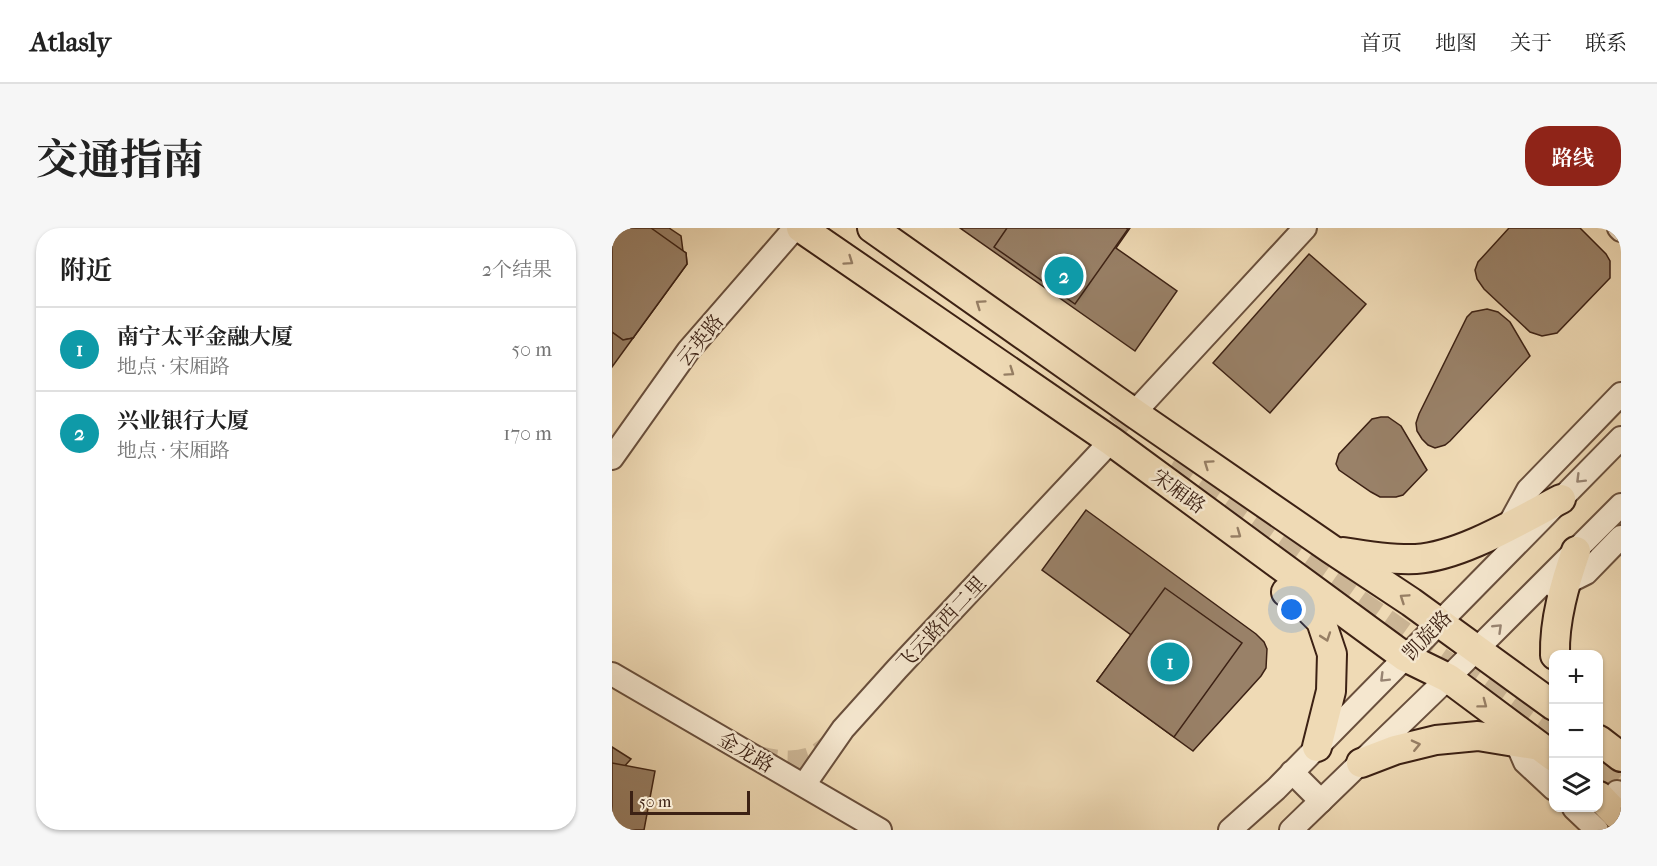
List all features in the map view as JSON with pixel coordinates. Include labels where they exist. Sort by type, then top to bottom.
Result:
[{"type":"main road","name":"宋厢路","points":[[801,228],[1111,441],[1405,657],[1448,678],[1529,743]]},
{"type":"main road","name":"宋厢路","points":[[872,228],[1134,413],[1411,602],[1438,624],[1551,704]]},
{"type":"main road","points":[[1167,482],[1201,531],[1307,607],[1321,621],[1332,654],[1332,663],[1331,692],[1317,747]]},
{"type":"main road","points":[[1331,549],[1368,557],[1417,559],[1452,552],[1561,499]]},
{"type":"main road","points":[[1556,650],[1566,583],[1576,551]]},
{"type":"main road","points":[[1361,762],[1395,750],[1436,740],[1478,736],[1529,743]]},
{"type":"main road","points":[[1603,743],[1621,757]]},
{"type":"street","name":"云英路","points":[[612,458],[688,351],[795,228]]},
{"type":"street","points":[[1134,413],[1305,228]]},
{"type":"street","points":[[1477,584],[1528,490],[1621,394]]},
{"type":"street","name":"凯旋路","points":[[1230,830],[1317,747],[1621,438]]},
{"type":"street","name":"飞云路西二里","points":[[804,785],[843,729],[1111,441]]},
{"type":"street","points":[[1291,830],[1448,678],[1621,505]]},
{"type":"street","points":[[1520,606],[1586,573],[1621,537]]},
{"type":"street","name":"金龙路","points":[[612,674],[880,830]]},
{"type":"street","points":[[1529,743],[1525,762],[1549,784]]},
{"type":"street","points":[[1292,772],[1321,801]]},
{"type":"street","points":[[1579,812],[1597,830]]},
{"type":"building","points":[[612,228],[669,228],[681,236],[683,251],[686,253],[687,264],[633,338],[623,340],[612,332]]},
{"type":"building","points":[[612,228],[651,228],[686,253],[687,264],[633,338],[623,340],[612,332]]},
{"type":"building","points":[[960,228],[1130,228],[1116,248],[1177,291],[1135,351]]},
{"type":"building","points":[[1007,228],[1128,229],[1075,304],[994,247]]},
{"type":"building","points":[[1509,228],[1580,228],[1610,261],[1610,278],[1557,333],[1542,336],[1530,332],[1484,289],[1477,279],[1475,270],[1478,262]]},
{"type":"building","points":[[1309,254],[1366,304],[1270,413],[1213,363]]},
{"type":"building","points":[[1487,309],[1498,312],[1510,322],[1530,356],[1450,441],[1435,448],[1428,445],[1417,431],[1416,423],[1419,414],[1467,317],[1472,312]]},
{"type":"building","points":[[612,332],[623,340],[633,338],[612,367]]},
{"type":"building","points":[[1388,417],[1401,426],[1427,470],[1403,495],[1396,497],[1380,497],[1339,470],[1336,464],[1339,454],[1372,419]]},
{"type":"building","points":[[1086,510],[1264,642],[1267,649],[1266,668],[1261,676],[1193,751],[1097,681],[1131,635],[1042,570]]},
{"type":"building","points":[[1165,588],[1242,643],[1174,737],[1097,681]]},
{"type":"building","points":[[612,747],[631,759],[612,780]]},
{"type":"building","points":[[612,763],[655,771],[644,830],[612,830]]},
{"type":"tunnel","points":[[1095,450],[1142,399]]},
{"type":"tunnel","points":[[1169,470],[1188,480],[1469,678]]},
{"type":"tunnel","points":[[1460,663],[1549,727]]},
{"type":"tunnel","points":[[755,756],[777,761],[799,761],[816,756],[833,742]]},
{"type":"tunnel","points":[[1603,771],[1621,786]]},
{"type":"place","name":"兴业银行大厦","points":[[1064,276]]},
{"type":"place","name":"南宁太平金融大厦","points":[[1170,662]]}]
